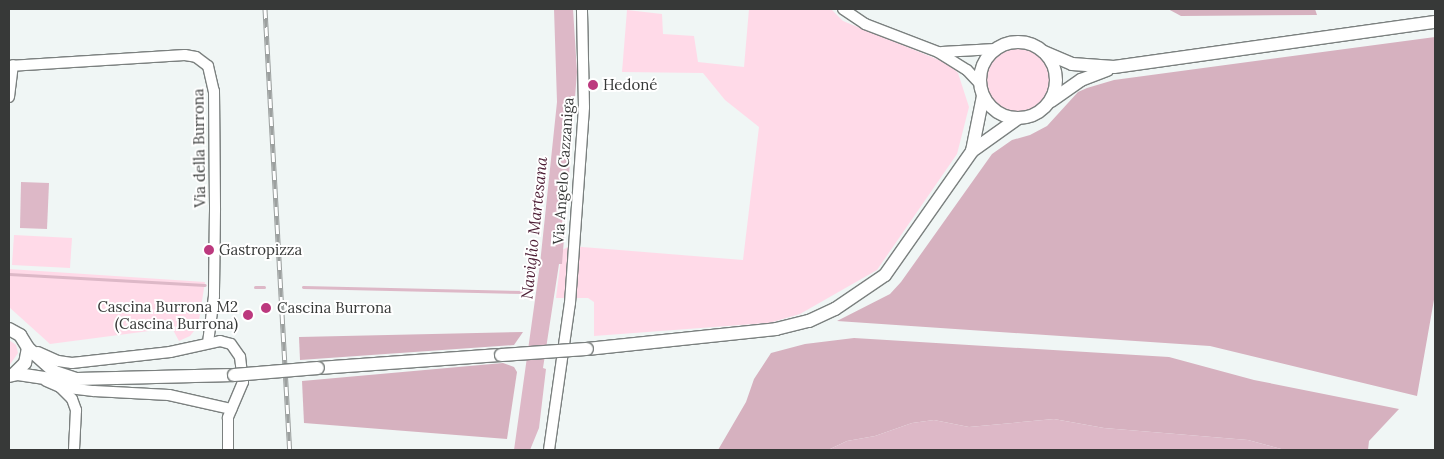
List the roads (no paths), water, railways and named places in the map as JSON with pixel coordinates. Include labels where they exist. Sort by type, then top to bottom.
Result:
[{"type":"street","name":"Via Angelo Cazzaniga","points":[[549,450],[566,335],[584,107],[582,9]]},
{"type":"street","points":[[843,9],[864,24],[938,52],[967,70],[996,112],[1016,119]]},
{"type":"street","points":[[938,52],[971,53],[995,49],[1015,42],[1031,44],[1072,64],[1114,67],[1435,22]]},
{"type":"street","points":[[972,151],[983,65],[995,49]]},
{"type":"street","points":[[1044,52],[1056,75],[1051,101]]},
{"type":"street","name":"Via della Burrona","points":[[11,66],[181,55],[202,60],[210,72],[214,85],[214,296],[208,343]]},
{"type":"street","points":[[9,97],[11,66]]},
{"type":"street","points":[[11,375],[60,382],[234,375],[587,349],[781,328],[809,321],[835,309],[872,286],[892,267],[972,151],[1016,119],[1041,112],[1051,101],[1086,78],[1114,67]]},
{"type":"street","points":[[9,329],[55,372],[83,380]]},
{"type":"street","points":[[26,344],[46,357],[66,363],[170,352],[208,343],[229,342],[240,354],[242,386],[231,410],[228,450]]},
{"type":"street","points":[[11,375],[26,363],[26,344]]},
{"type":"street","points":[[42,379],[60,388],[72,399],[76,410],[74,450]]},
{"type":"street","points":[[60,388],[169,394],[219,404],[231,410]]},
{"type":"waterway","points":[[9,274],[205,285]]},
{"type":"waterway","points":[[255,287],[264,287]]},
{"type":"waterway","name":"Naviglio Martesana","points":[[303,287],[525,292]]},
{"type":"railway","points":[[265,9],[290,450]]},
{"type":"place","name":"Hedoné","points":[[593,85]]},
{"type":"place","name":"Gastropizza","points":[[209,250]]},
{"type":"place","name":"Cascina Burrona","points":[[266,308]]},
{"type":"place","name":"Cascina Burrona M2 (Cascina Burrona)","points":[[248,315]]}]
